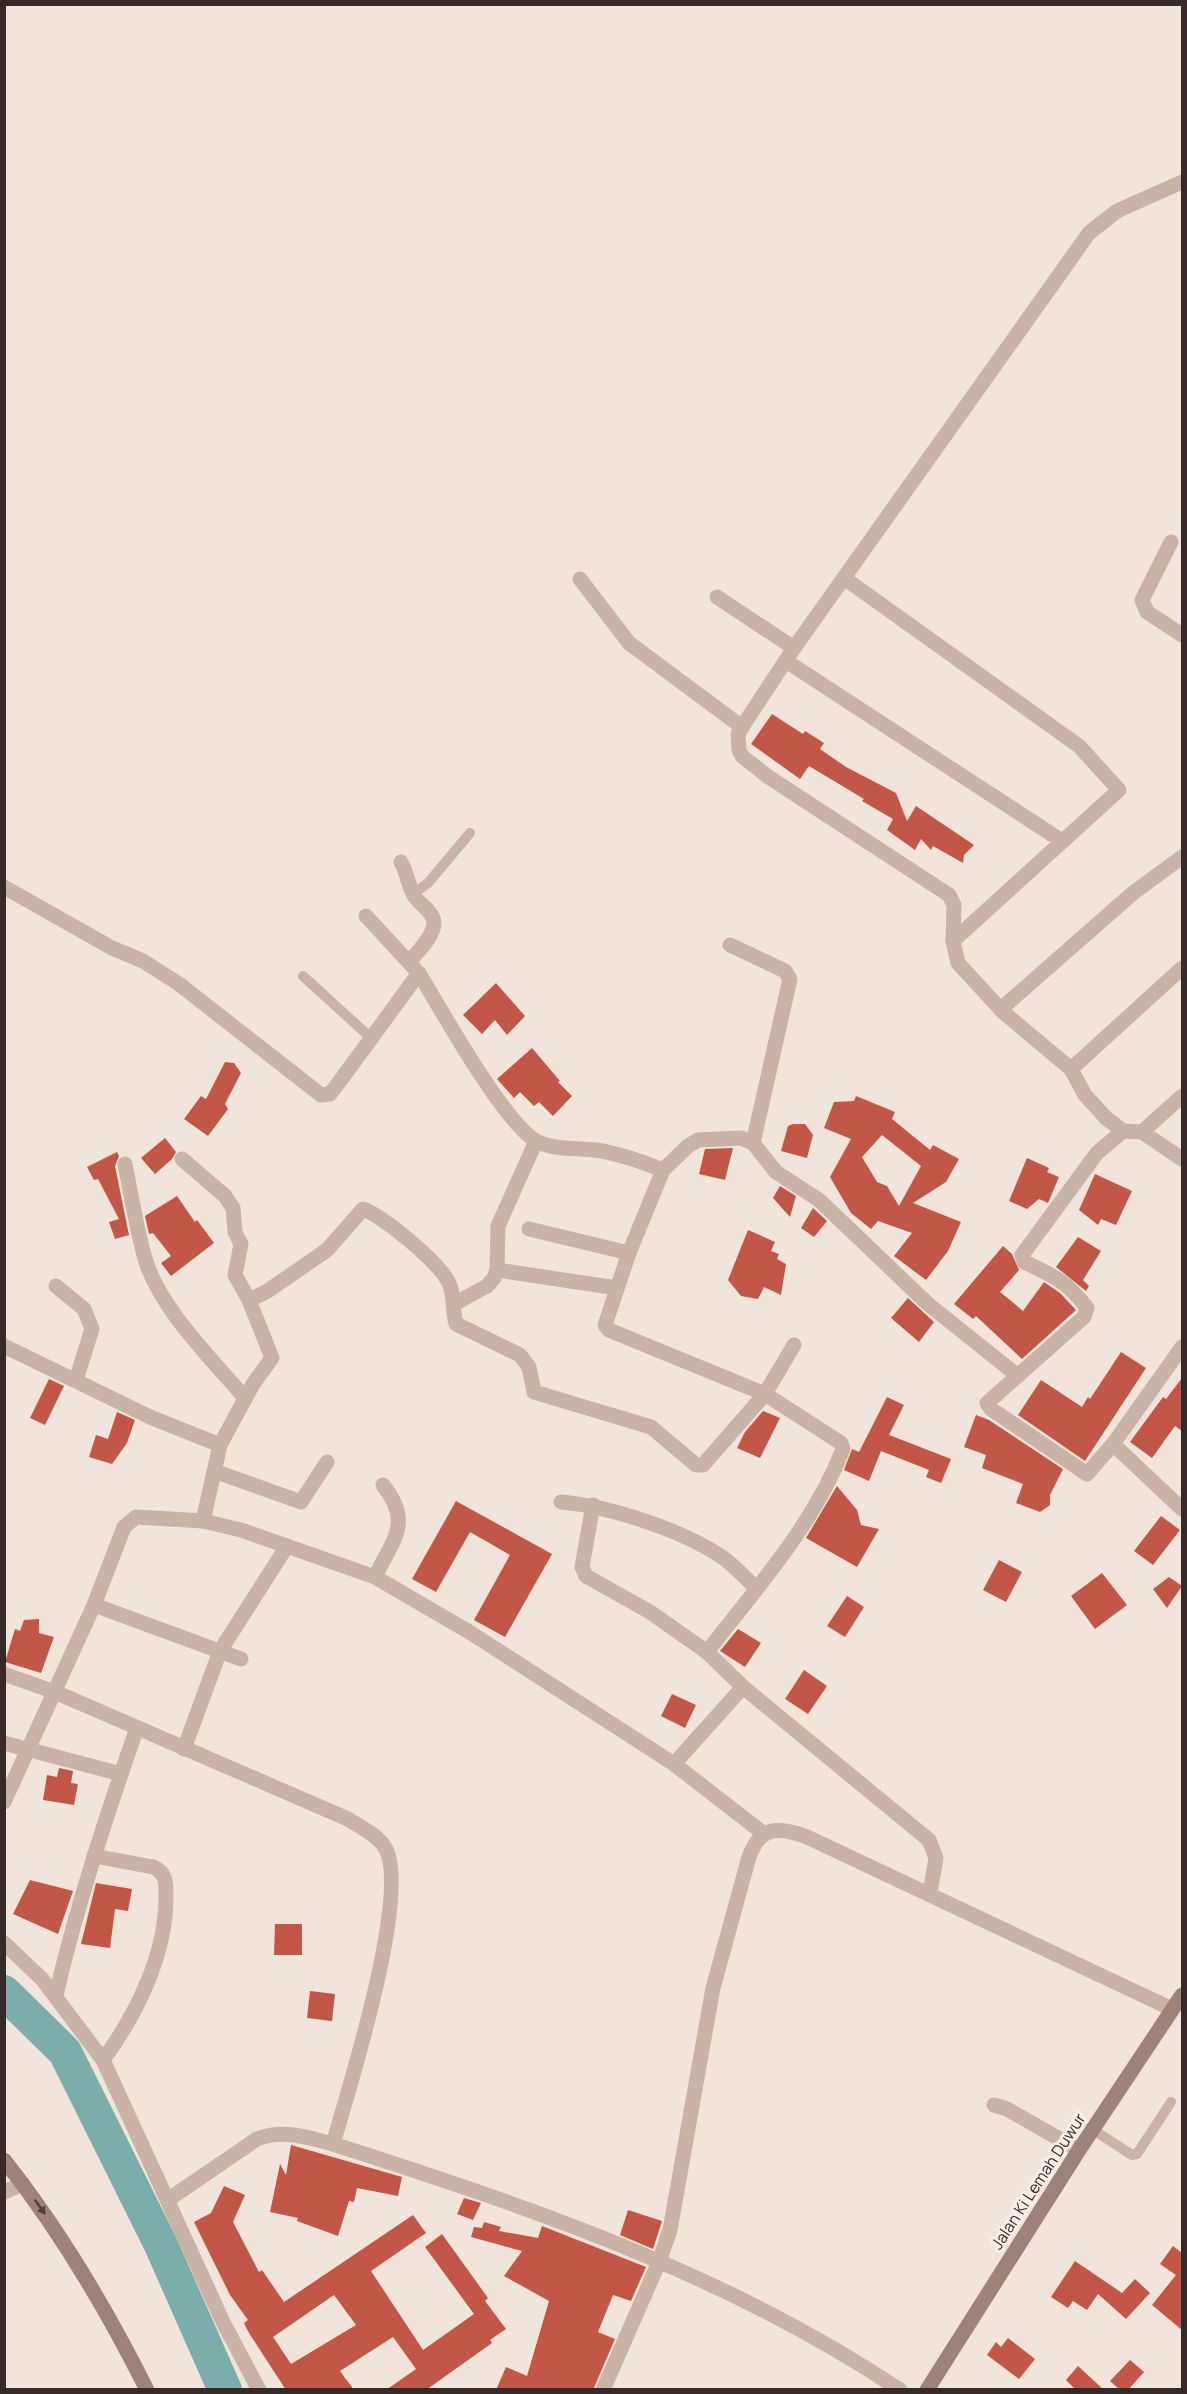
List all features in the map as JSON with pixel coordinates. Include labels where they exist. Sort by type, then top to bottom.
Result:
[{"type":"main road","name":"Jalan Ki Lemah Duwur","points":[[927,2390],[1078,2150],[1182,1995]]},
{"type":"main road","points":[[4,2160],[67,2245],[116,2327],[147,2390]]},
{"type":"street","points":[[1182,182],[1117,212],[1089,233],[790,654],[742,727],[737,744],[742,756],[767,776],[949,895],[954,905],[953,941],[958,963],[1002,1008],[1071,1069],[1085,1095],[1106,1118],[1124,1131],[1142,1132],[1182,1159]]},
{"type":"street","points":[[1171,542],[1142,600],[1147,612],[1182,635]]},
{"type":"street","points":[[844,578],[1079,746],[1119,790],[953,941]]},
{"type":"street","points":[[580,579],[629,643],[742,727]]},
{"type":"street","points":[[717,597],[790,654],[1062,842]]},
{"type":"street","points":[[1002,1008],[1133,892],[1182,857]]},
{"type":"street","points":[[4,887],[112,948],[143,961],[179,984],[316,1093],[330,1094],[371,1038],[414,968],[433,930],[433,917],[413,894],[410,878],[401,862]]},
{"type":"street","points":[[366,916],[414,968],[480,1073],[516,1121],[536,1141],[557,1148],[600,1151],[628,1157],[663,1170]]},
{"type":"street","points":[[730,945],[785,971],[790,979],[753,1143]]},
{"type":"street","points":[[1071,1069],[1182,968]]},
{"type":"street","points":[[1142,1132],[1182,1096]]},
{"type":"street","points":[[1124,1131],[1097,1153],[1026,1248],[1022,1259],[1064,1282],[1086,1308],[1086,1312],[987,1403],[1087,1474],[1113,1444],[1182,1347]]},
{"type":"street","points":[[707,1652],[807,1521],[833,1474],[843,1449],[841,1443],[765,1394],[606,1329],[605,1322],[629,1253],[663,1170],[688,1146],[698,1140],[741,1138],[753,1143],[776,1173],[819,1200],[928,1304],[1018,1376]]},
{"type":"street","points":[[454,1304],[487,1286],[497,1270],[498,1226],[536,1141]]},
{"type":"street","points":[[182,1159],[225,1196],[233,1208],[235,1232],[241,1244],[235,1275],[249,1300],[272,1358],[248,1393],[220,1444],[203,1521]]},
{"type":"street","points":[[124,1164],[144,1256],[152,1276],[183,1324],[248,1393]]},
{"type":"street","points":[[249,1300],[327,1250],[360,1211],[365,1209],[419,1248],[435,1263],[449,1283],[456,1324],[526,1360],[534,1392],[651,1427],[699,1466],[765,1394],[794,1345]]},
{"type":"street","points":[[530,1229],[629,1253]]},
{"type":"street","points":[[497,1270],[617,1288]]},
{"type":"street","points":[[56,1286],[84,1309],[92,1329],[76,1380]]},
{"type":"street","points":[[4,1346],[150,1417],[220,1444]]},
{"type":"street","points":[[1113,1444],[1182,1509]]},
{"type":"street","points":[[214,1471],[301,1502],[327,1462]]},
{"type":"street","points":[[375,1577],[400,1523],[399,1508],[383,1485]]},
{"type":"street","points":[[561,1502],[593,1505],[668,1531],[723,1557],[756,1588]]},
{"type":"street","points":[[593,1505],[583,1572],[650,1612],[707,1652],[743,1687],[929,1840],[936,1858],[930,1893]]},
{"type":"street","points":[[4,1802],[26,1749],[55,1692],[94,1605],[124,1527],[132,1519],[144,1517],[203,1521],[287,1546],[375,1577],[443,1615],[674,1764],[763,1833]]},
{"type":"street","points":[[184,1749],[220,1651],[287,1546]]},
{"type":"street","points":[[94,1605],[241,1659]]},
{"type":"street","points":[[4,1674],[55,1692],[348,1819],[374,1835],[385,1847],[392,1878],[378,1978],[333,2144]]},
{"type":"street","points":[[674,1764],[743,1687]]},
{"type":"street","points":[[56,1995],[94,1856],[137,1728]]},
{"type":"street","points":[[4,1743],[121,1774]]},
{"type":"street","points":[[603,2390],[659,2262],[673,2216],[679,2169],[713,1988],[749,1857],[755,1840],[763,1833],[790,1831],[804,1836],[930,1893],[1172,2009]]},
{"type":"street","points":[[94,1856],[153,1867],[159,1870],[165,1880],[166,1918],[154,1963],[132,2016],[103,2060]]},
{"type":"street","points":[[4,1943],[56,1995],[103,2060],[169,2199],[224,2324],[259,2390]]},
{"type":"street","points":[[994,2105],[1007,2109],[1078,2150]]},
{"type":"street","points":[[169,2199],[257,2139],[270,2134],[304,2136],[500,2198],[659,2262],[741,2297],[839,2351],[900,2390]]},
{"type":"street","points":[[4,2192],[23,2184]]},
{"type":"lane","points":[[413,894],[428,884],[470,833]]},
{"type":"lane","points":[[303,976],[371,1038]]},
{"type":"lane","points":[[1092,2129],[1132,2155],[1137,2154],[1171,2102]]},
{"type":"building","points":[[772,714],[803,734],[805,731],[824,743],[820,749],[846,767],[896,793],[907,821],[916,806],[974,845],[964,855],[963,863],[933,846],[931,850],[921,839],[915,850],[887,830],[893,819],[862,801],[864,799],[809,766],[800,779],[751,744]]},
{"type":"building","points":[[496,983],[525,1016],[507,1035],[495,1020],[482,1034],[463,1015]]},
{"type":"building","points":[[532,1048],[572,1096],[553,1116],[539,1102],[534,1106],[520,1092],[514,1098],[497,1079]]},
{"type":"building","points":[[225,1062],[234,1063],[241,1073],[225,1104],[228,1109],[208,1136],[184,1119],[201,1096],[206,1099]]},
{"type":"building","points":[[856,1096],[895,1112],[892,1119],[930,1150],[933,1145],[959,1159],[946,1182],[913,1203],[961,1222],[948,1251],[926,1280],[894,1256],[912,1233],[878,1221],[871,1229],[851,1213],[830,1177],[851,1139],[824,1128],[834,1102],[854,1101]],"holes":[[[882,1135],[921,1166],[899,1206],[887,1186],[877,1182],[862,1157]]]},
{"type":"building","points":[[805,1124],[813,1135],[807,1158],[781,1151],[788,1126]]},
{"type":"building","points":[[165,1138],[176,1152],[172,1159],[155,1174],[141,1158]]},
{"type":"building","points":[[733,1148],[725,1180],[699,1174],[705,1149]]},
{"type":"building","points":[[117,1152],[119,1156],[115,1166],[129,1235],[115,1239],[109,1222],[119,1219],[98,1179],[94,1180],[87,1167]]},
{"type":"building","points":[[1027,1158],[1049,1168],[1047,1172],[1059,1177],[1048,1203],[1039,1199],[1027,1209],[1009,1201]]},
{"type":"building","points":[[1095,1174],[1132,1191],[1116,1225],[1101,1219],[1098,1225],[1079,1210]]},
{"type":"building","points":[[780,1186],[796,1196],[790,1217],[773,1198]]},
{"type":"building","points":[[177,1196],[195,1222],[197,1220],[214,1243],[171,1276],[161,1263],[171,1256],[153,1233],[149,1234],[145,1216]]},
{"type":"building","points":[[813,1208],[827,1221],[814,1237],[801,1228]]},
{"type":"building","points":[[748,1230],[775,1242],[771,1251],[779,1254],[777,1259],[786,1264],[781,1295],[764,1287],[758,1299],[741,1296],[728,1280]]},
{"type":"building","points":[[1078,1237],[1101,1251],[1083,1280],[1089,1286],[1086,1291],[1056,1267]]},
{"type":"building","points":[[1003,1246],[1012,1254],[1019,1270],[1000,1292],[1023,1311],[1044,1282],[1060,1293],[1076,1310],[1022,1359],[976,1316],[973,1319],[954,1304]]},
{"type":"building","points":[[908,1298],[934,1322],[919,1342],[891,1318]]},
{"type":"building","points":[[1121,1352],[1146,1368],[1085,1461],[1018,1415],[1041,1380],[1082,1407],[1088,1397],[1090,1399]]},
{"type":"building","points":[[1182,1378],[1182,1431],[1175,1426],[1152,1458],[1130,1442],[1163,1397],[1166,1399]]},
{"type":"building","points":[[49,1379],[64,1386],[45,1425],[30,1418]]},
{"type":"building","points":[[887,1397],[904,1405],[889,1435],[951,1459],[941,1483],[926,1477],[929,1470],[881,1451],[869,1481],[844,1470],[852,1449],[859,1452]]},
{"type":"building","points":[[763,1411],[780,1418],[760,1458],[737,1448],[745,1432]]},
{"type":"building","points":[[117,1412],[135,1420],[127,1443],[112,1464],[89,1457],[96,1435],[108,1439]]},
{"type":"building","points":[[976,1415],[989,1420],[1063,1469],[1050,1495],[1050,1505],[1040,1512],[1016,1503],[1023,1484],[982,1468],[986,1455],[964,1447]]},
{"type":"building","points":[[837,1486],[857,1510],[861,1525],[879,1529],[857,1567],[806,1538]]},
{"type":"building","points":[[456,1501],[552,1554],[505,1637],[474,1620],[510,1555],[470,1532],[436,1592],[412,1579]]},
{"type":"building","points":[[1161,1516],[1180,1530],[1153,1565],[1134,1551]]},
{"type":"building","points":[[999,1560],[1022,1572],[1006,1602],[983,1590]]},
{"type":"building","points":[[1102,1573],[1127,1605],[1095,1629],[1071,1596]]},
{"type":"building","points":[[1169,1577],[1182,1586],[1167,1608],[1153,1589]]},
{"type":"building","points":[[847,1596],[864,1607],[845,1637],[827,1626]]},
{"type":"building","points":[[39,1619],[39,1633],[54,1637],[41,1673],[5,1662],[15,1629],[20,1631],[24,1620]]},
{"type":"building","points":[[738,1629],[761,1643],[745,1667],[720,1651]]},
{"type":"building","points":[[804,1670],[827,1686],[808,1714],[785,1699]]},
{"type":"building","points":[[672,1694],[696,1705],[685,1728],[661,1716]]},
{"type":"building","points":[[59,1768],[73,1771],[71,1783],[78,1784],[74,1805],[43,1800],[47,1775],[57,1777]]},
{"type":"building","points":[[30,1880],[73,1891],[58,1934],[13,1914]]},
{"type":"building","points":[[96,1883],[132,1889],[128,1911],[115,1909],[110,1948],[81,1944]]},
{"type":"building","points":[[275,1924],[302,1924],[302,1955],[274,1955]]},
{"type":"building","points":[[310,1991],[335,1994],[332,2021],[307,2018]]},
{"type":"building","points":[[291,2145],[402,2177],[398,2196],[357,2188],[354,2202],[349,2201],[338,2236],[297,2221],[298,2218],[270,2212],[280,2164],[286,2175]]},
{"type":"building","points":[[224,2186],[245,2195],[233,2222],[259,2272],[262,2270],[284,2302],[413,2215],[426,2233],[371,2271],[423,2350],[474,2314],[425,2247],[442,2234],[488,2298],[485,2301],[506,2329],[490,2340],[492,2343],[426,2390],[386,2390],[416,2369],[393,2337],[340,2371],[354,2390],[286,2390],[249,2333],[244,2323],[248,2320],[230,2295],[194,2222],[211,2213]],"holes":[[[334,2295],[356,2325],[291,2364],[273,2337]]]},
{"type":"building","points":[[464,2198],[481,2203],[473,2220],[457,2214]]},
{"type":"building","points":[[628,2210],[662,2221],[653,2249],[620,2235]]},
{"type":"building","points":[[484,2222],[501,2227],[499,2231],[538,2238],[542,2226],[646,2267],[631,2301],[613,2295],[598,2332],[615,2339],[593,2390],[496,2390],[506,2367],[527,2376],[549,2301],[504,2276],[522,2251],[471,2237],[474,2227],[482,2228]]},
{"type":"building","points":[[1173,2246],[1182,2253],[1182,2330],[1152,2305],[1176,2275],[1160,2264]]},
{"type":"building","points":[[1075,2261],[1122,2293],[1135,2279],[1150,2293],[1126,2319],[1098,2294],[1087,2310],[1073,2301],[1068,2308],[1051,2297]]},
{"type":"building","points":[[1008,2338],[1035,2359],[1019,2379],[987,2355],[996,2342],[1001,2347]]},
{"type":"building","points":[[1130,2360],[1144,2372],[1128,2390],[1120,2390],[1110,2381]]},
{"type":"building","points":[[1078,2366],[1104,2390],[1076,2390],[1066,2380]]},
{"type":"waterway","points":[[4,1992],[65,2052],[161,2245],[225,2390]]}]
